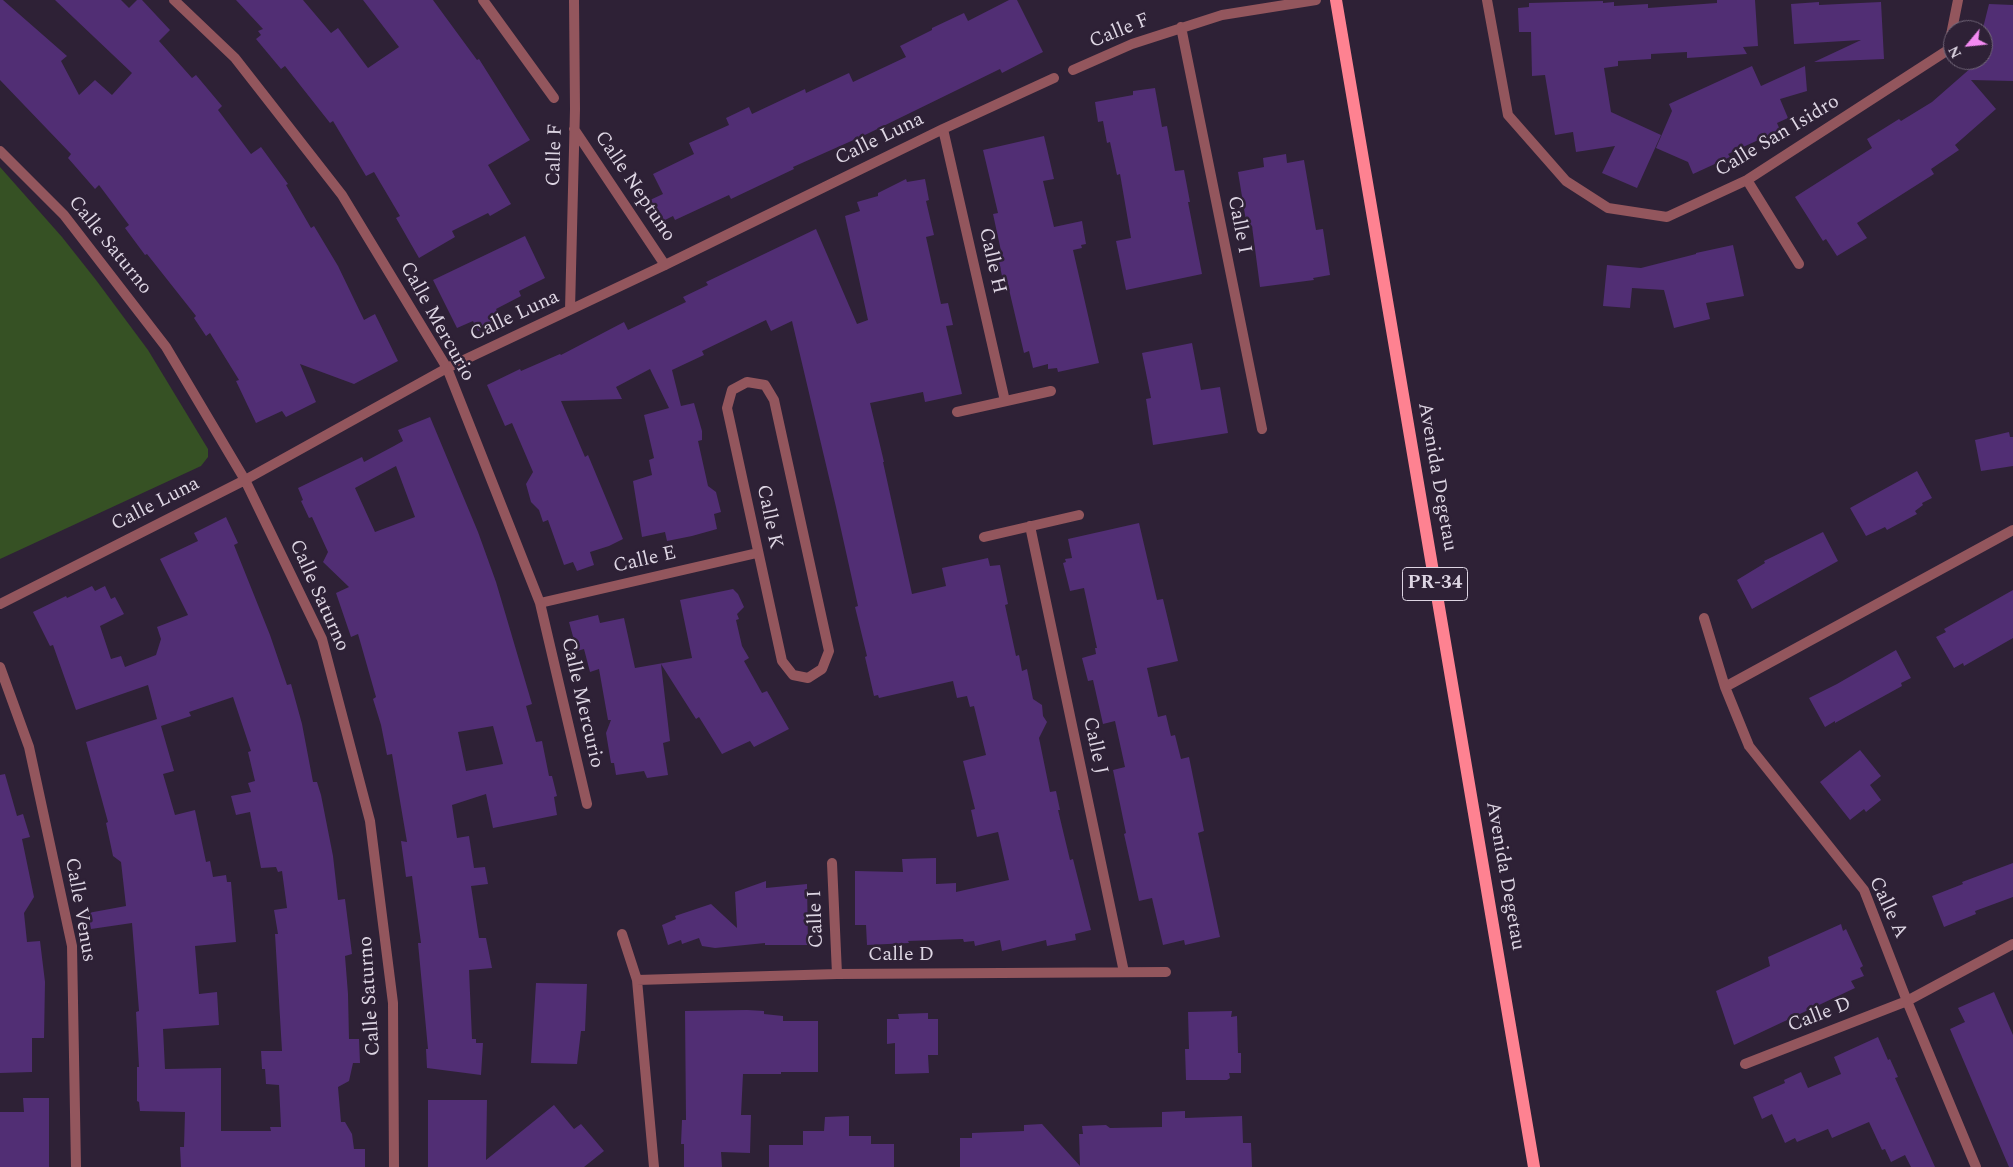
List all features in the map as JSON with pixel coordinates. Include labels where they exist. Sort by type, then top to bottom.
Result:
[{"type":"main road","name":"Avenida Degetau","points":[[1336,0],[1534,1167]]},
{"type":"street","name":"Calle Mercurio","points":[[174,0],[235,58],[342,195],[447,368],[540,603],[587,804]]},
{"type":"street","points":[[483,0],[554,98]]},
{"type":"street","name":"Calle F","points":[[570,310],[574,129],[574,0]]},
{"type":"street","name":"Calle F","points":[[1072,70],[1132,44],[1222,15],[1316,0]]},
{"type":"street","name":"Calle San Isidro","points":[[1487,0],[1508,115],[1566,181],[1608,208],[1667,217],[1747,180],[1948,50],[1958,0]]},
{"type":"street","name":"Calle I","points":[[1180,28],[1262,428]]},
{"type":"street","name":"Calle Luna","points":[[0,604],[245,480],[447,368],[665,265],[943,129],[1054,78]]},
{"type":"street","name":"Calle Neptuno","points":[[574,129],[665,265]]},
{"type":"street","name":"Calle H","points":[[943,129],[1005,401]]},
{"type":"street","name":"Calle Saturno","points":[[0,151],[64,215],[166,347],[245,480],[322,639],[370,821],[393,1003],[394,1167]]},
{"type":"street","points":[[1747,180],[1800,264]]},
{"type":"street","name":"Calle K","points":[[747,382],[765,385],[774,400],[829,651],[822,669],[808,678],[793,675],[782,661],[757,553],[727,408],[732,390],[747,382]]},
{"type":"street","points":[[957,412],[1051,391]]},
{"type":"street","points":[[984,537],[1079,515]]},
{"type":"street","name":"Calle J","points":[[1030,526],[1124,972]]},
{"type":"street","points":[[1725,687],[2013,530]]},
{"type":"street","name":"Calle E","points":[[540,603],[757,553]]},
{"type":"street","name":"Calle A","points":[[1704,618],[1725,687],[1749,746],[1864,890],[1907,1001],[1976,1167]]},
{"type":"street","name":"Calle Venus","points":[[0,667],[29,747],[72,946],[76,1167]]},
{"type":"street","name":"Calle I","points":[[832,863],[837,974]]},
{"type":"street","points":[[622,934],[637,980],[654,1167]]},
{"type":"street","name":"Calle D","points":[[1745,1064],[1907,1001],[2013,944]]},
{"type":"street","name":"Calle D","points":[[637,980],[837,974],[1166,972]]},
{"type":"green space","points":[[0,167],[62,237],[148,350],[208,449],[208,457],[201,466],[0,559]]},
{"type":"building","points":[[0,0],[3,0],[67,56],[61,61],[79,95],[95,80],[112,95],[132,73],[55,0],[121,0],[129,8],[137,0],[142,0],[170,30],[159,41],[192,78],[196,75],[222,106],[218,110],[251,154],[261,147],[288,184],[286,185],[311,228],[314,226],[338,266],[364,320],[375,314],[398,361],[354,384],[300,364],[316,402],[286,417],[282,411],[256,423],[236,381],[239,380],[210,333],[206,336],[194,318],[196,316],[147,254],[145,255],[125,228],[129,225],[99,185],[95,189],[68,158],[71,154],[0,80]]},
{"type":"building","points":[[236,0],[303,0],[331,33],[338,28],[368,68],[399,47],[363,0],[433,0],[477,60],[479,59],[530,140],[488,165],[511,204],[490,216],[488,213],[452,231],[455,237],[419,258],[396,218],[400,216],[374,172],[366,176],[333,121],[330,123],[285,66],[281,69],[256,39],[261,35],[258,31],[263,29]]},
{"type":"building","points":[[1009,0],[1017,0],[1043,52],[1002,73],[1000,69],[867,134],[793,167],[794,169],[731,199],[729,195],[675,220],[673,216],[661,222],[650,200],[663,194],[653,174],[694,154],[689,143],[729,125],[726,118],[749,107],[752,114],[805,89],[806,93],[849,73],[853,82],[906,57],[900,46],[932,30],[932,28],[964,13],[968,21]]},
{"type":"building","points":[[1717,0],[1755,0],[1758,46],[1743,47],[1747,54],[1687,58],[1687,52],[1651,54],[1651,59],[1618,61],[1618,66],[1604,68],[1611,112],[1661,135],[1637,188],[1602,173],[1615,146],[1576,152],[1573,132],[1555,135],[1545,75],[1532,76],[1531,32],[1519,32],[1518,8],[1529,7],[1529,3],[1603,1],[1603,3],[1614,2],[1614,6],[1648,4],[1648,8],[1717,3]]},
{"type":"building","points":[[1819,2],[1819,5],[1881,2],[1884,59],[1814,62],[1861,40],[1794,44],[1791,4]]},
{"type":"building","points":[[1989,4],[2013,5],[2013,81],[1971,80],[1996,109],[1955,145],[1959,150],[1931,169],[1934,174],[1857,223],[1867,238],[1837,256],[1826,239],[1823,241],[1795,197],[1872,148],[1867,139],[1899,119],[1901,121],[1932,102],[1969,70],[1993,70],[1993,20],[1985,20]]},
{"type":"building","points":[[1752,66],[1761,86],[1805,66],[1807,91],[1780,99],[1788,118],[1777,123],[1780,130],[1728,154],[1730,157],[1693,174],[1688,162],[1656,148],[1672,111],[1669,104]]},
{"type":"building","points":[[1155,88],[1162,127],[1167,126],[1175,171],[1184,170],[1190,202],[1188,202],[1202,274],[1126,290],[1116,241],[1131,238],[1120,174],[1117,175],[1110,142],[1107,143],[1103,121],[1098,122],[1095,102],[1133,95],[1133,91]]},
{"type":"building","points":[[1044,136],[1054,179],[1043,181],[1054,227],[1082,221],[1086,244],[1081,245],[1082,248],[1073,250],[1099,363],[1058,372],[1057,368],[1048,369],[1048,364],[1033,368],[1029,351],[1024,353],[1007,281],[1003,281],[997,252],[1001,251],[993,214],[998,213],[983,150]]},
{"type":"building","points":[[1286,154],[1287,163],[1304,160],[1316,230],[1323,229],[1330,275],[1313,278],[1314,280],[1260,287],[1252,226],[1247,227],[1238,172],[1264,167],[1263,158]]},
{"type":"building","points":[[906,179],[907,182],[925,179],[929,200],[926,201],[934,235],[926,237],[941,304],[948,303],[953,325],[946,326],[962,394],[925,402],[923,392],[870,403],[912,594],[946,586],[942,568],[988,558],[990,566],[1000,565],[1008,604],[1005,605],[1016,656],[1019,655],[1022,671],[1027,669],[1033,699],[1042,705],[1043,716],[1047,722],[1039,738],[1050,792],[1056,791],[1060,810],[1058,810],[1070,860],[1073,859],[1091,930],[1075,934],[1076,940],[1047,946],[1046,940],[1002,951],[1000,940],[975,946],[974,941],[964,942],[963,939],[867,945],[866,925],[855,925],[855,871],[903,872],[902,859],[936,858],[936,884],[956,883],[956,892],[1009,880],[998,832],[977,837],[971,810],[975,809],[963,761],[986,755],[974,706],[970,707],[967,696],[957,698],[953,681],[879,698],[878,695],[874,696],[865,657],[867,656],[855,607],[858,606],[792,321],[771,331],[766,320],[702,351],[704,355],[672,370],[681,406],[694,403],[702,431],[702,440],[698,441],[708,486],[716,492],[721,512],[714,514],[717,529],[667,541],[665,532],[642,537],[633,481],[652,475],[649,460],[654,458],[644,415],[669,408],[650,369],[616,387],[622,399],[561,401],[585,457],[588,455],[623,539],[590,552],[594,565],[577,571],[573,562],[564,565],[548,520],[543,522],[539,510],[531,502],[526,484],[533,472],[512,423],[505,426],[487,385],[520,369],[521,371],[561,355],[624,322],[628,330],[686,302],[683,297],[708,285],[706,282],[816,229],[857,324],[868,320],[845,216],[860,211],[857,202],[878,196],[878,193]]},
{"type":"building","points":[[525,236],[545,278],[519,291],[521,296],[496,309],[502,319],[478,331],[473,321],[457,328],[433,280]]},
{"type":"building","points":[[1733,245],[1744,296],[1706,303],[1710,319],[1674,328],[1664,290],[1632,288],[1630,308],[1603,306],[1607,265],[1641,268]]},
{"type":"building","points":[[1192,343],[1201,390],[1220,387],[1228,433],[1153,445],[1146,399],[1151,398],[1142,353]]},
{"type":"building","points":[[430,417],[478,532],[496,582],[532,704],[526,706],[536,742],[542,741],[549,776],[552,776],[557,796],[554,797],[557,815],[493,828],[486,794],[452,805],[457,838],[469,836],[474,868],[485,867],[488,884],[471,886],[479,938],[486,938],[492,968],[469,970],[472,1039],[476,1039],[476,1043],[483,1043],[481,1075],[427,1068],[426,1049],[428,1049],[418,943],[421,943],[412,876],[406,877],[401,841],[407,842],[392,754],[387,755],[373,699],[376,697],[358,634],[351,637],[336,593],[349,587],[323,562],[328,552],[312,517],[309,518],[301,501],[303,500],[298,488],[362,457],[364,462],[403,441],[398,430]],"holes":[[[396,466],[415,517],[375,532],[355,488]],[[493,726],[503,764],[466,771],[458,732]]]},
{"type":"building","points":[[2009,432],[2010,437],[2013,437],[2013,466],[1981,471],[1975,440]]},
{"type":"building","points":[[1917,471],[1932,498],[1922,503],[1923,505],[1915,511],[1917,514],[1887,530],[1885,527],[1866,536],[1850,508]]},
{"type":"building","points":[[226,517],[238,543],[234,545],[270,635],[287,685],[291,684],[302,724],[313,782],[317,782],[321,795],[333,856],[338,900],[345,899],[352,954],[345,956],[349,1039],[359,1039],[360,1063],[353,1063],[349,1081],[338,1087],[341,1122],[345,1122],[352,1134],[354,1149],[365,1149],[365,1167],[181,1167],[180,1147],[184,1147],[185,1112],[140,1111],[139,1102],[137,1101],[137,1067],[139,1067],[136,1012],[139,1011],[132,923],[91,929],[88,913],[126,906],[121,862],[113,856],[106,823],[108,822],[86,742],[157,719],[148,685],[76,710],[53,645],[50,646],[33,612],[92,586],[95,591],[105,586],[111,599],[115,597],[124,614],[100,626],[111,659],[121,656],[125,667],[156,655],[161,639],[157,627],[188,615],[160,559],[198,541],[194,533]],"holes":[[[233,697],[251,751],[248,752],[255,781],[248,783],[251,792],[231,796],[236,815],[250,812],[261,868],[276,867],[278,872],[282,871],[287,908],[274,910],[278,934],[275,934],[282,1051],[261,1051],[262,1069],[265,1069],[266,1084],[279,1085],[281,1127],[270,1127],[271,1131],[221,1131],[221,1068],[165,1069],[163,1029],[219,1025],[217,992],[199,994],[195,946],[236,942],[231,882],[227,882],[226,875],[213,877],[210,861],[206,862],[195,810],[175,815],[163,774],[174,771],[161,726],[191,716],[189,712]]]},
{"type":"building","points":[[1139,523],[1157,600],[1163,599],[1178,661],[1147,668],[1158,717],[1166,715],[1171,736],[1175,735],[1181,759],[1189,757],[1204,831],[1198,833],[1220,937],[1185,945],[1184,940],[1163,945],[1152,898],[1139,901],[1124,834],[1126,833],[1113,770],[1125,767],[1115,721],[1103,724],[1093,680],[1088,681],[1082,658],[1096,654],[1095,648],[1097,648],[1084,588],[1070,591],[1063,563],[1066,562],[1065,559],[1072,558],[1068,539]]},
{"type":"building","points":[[1823,532],[1838,561],[1752,609],[1737,580],[1765,563],[1764,561]]},
{"type":"building","points":[[733,589],[738,594],[744,607],[737,614],[739,619],[736,620],[742,646],[749,658],[744,661],[762,693],[767,691],[789,729],[754,747],[750,741],[722,754],[699,717],[696,719],[661,664],[670,741],[663,743],[668,775],[647,778],[644,771],[616,775],[614,763],[611,763],[606,733],[611,720],[608,720],[599,669],[590,672],[584,649],[577,651],[569,622],[598,615],[600,623],[624,618],[635,668],[692,658],[680,600]]},
{"type":"building","points":[[2013,590],[2013,638],[1964,666],[1963,663],[1954,668],[1936,637],[1946,632],[1944,629]]},
{"type":"building","points":[[1896,650],[1911,678],[1901,683],[1902,686],[1825,727],[1809,698]]},
{"type":"building","points":[[1860,750],[1881,776],[1870,785],[1881,800],[1866,812],[1864,809],[1850,820],[1820,782]]},
{"type":"building","points":[[5,774],[17,816],[23,814],[30,837],[22,839],[34,897],[24,913],[27,942],[40,941],[45,982],[44,1038],[32,1038],[32,1072],[0,1073],[0,775]]},
{"type":"building","points":[[2013,863],[2013,897],[1975,911],[1976,914],[1944,927],[1932,896],[1963,884],[1962,882]]},
{"type":"building","points":[[766,881],[766,888],[807,884],[808,945],[765,945],[765,943],[715,948],[702,946],[699,938],[682,944],[681,940],[668,945],[662,925],[676,919],[675,916],[711,904],[737,928],[735,892]]},
{"type":"building","points":[[1841,924],[1843,931],[1846,929],[1863,966],[1860,968],[1864,976],[1851,981],[1855,988],[1734,1045],[1716,991],[1770,966],[1768,957]]},
{"type":"building","points":[[536,983],[587,984],[585,1031],[581,1031],[577,1064],[531,1063]]},
{"type":"building","points":[[1994,992],[2013,1035],[2013,1167],[2009,1167],[1950,1029],[1965,1022],[1958,1008]]},
{"type":"building","points":[[685,1011],[764,1011],[764,1014],[783,1016],[783,1021],[818,1021],[818,1072],[743,1074],[741,1115],[751,1115],[750,1153],[721,1152],[722,1167],[684,1167],[684,1144],[681,1144],[682,1120],[686,1120]]},
{"type":"building","points":[[1232,1011],[1231,1017],[1237,1016],[1238,1053],[1241,1053],[1241,1073],[1229,1073],[1230,1078],[1227,1080],[1186,1080],[1185,1049],[1189,1049],[1188,1012]]},
{"type":"building","points":[[928,1013],[928,1019],[938,1019],[938,1055],[928,1055],[929,1073],[895,1074],[895,1043],[887,1044],[887,1019],[899,1019],[898,1014]]},
{"type":"building","points":[[1878,1037],[1898,1077],[1895,1078],[1935,1167],[1911,1167],[1905,1155],[1891,1162],[1885,1149],[1882,1150],[1869,1122],[1832,1138],[1828,1129],[1797,1142],[1795,1138],[1785,1143],[1772,1114],[1762,1119],[1753,1097],[1785,1083],[1784,1080],[1801,1072],[1808,1088],[1841,1074],[1834,1057]]},
{"type":"building","points":[[23,1098],[49,1098],[49,1167],[0,1167],[0,1112],[24,1112]]},
{"type":"building","points":[[428,1100],[487,1100],[486,1160],[554,1105],[574,1129],[581,1124],[604,1151],[584,1167],[428,1167]]},
{"type":"building","points":[[1185,1111],[1185,1118],[1242,1116],[1243,1143],[1251,1143],[1252,1167],[960,1167],[960,1138],[972,1138],[972,1133],[1024,1131],[1024,1125],[1042,1124],[1080,1166],[1079,1134],[1083,1134],[1082,1126],[1106,1125],[1110,1128],[1162,1127],[1162,1112]]},
{"type":"building","points":[[849,1116],[849,1136],[871,1136],[871,1144],[894,1144],[894,1167],[769,1167],[769,1145],[803,1145],[803,1131],[824,1131],[825,1117]]}]
